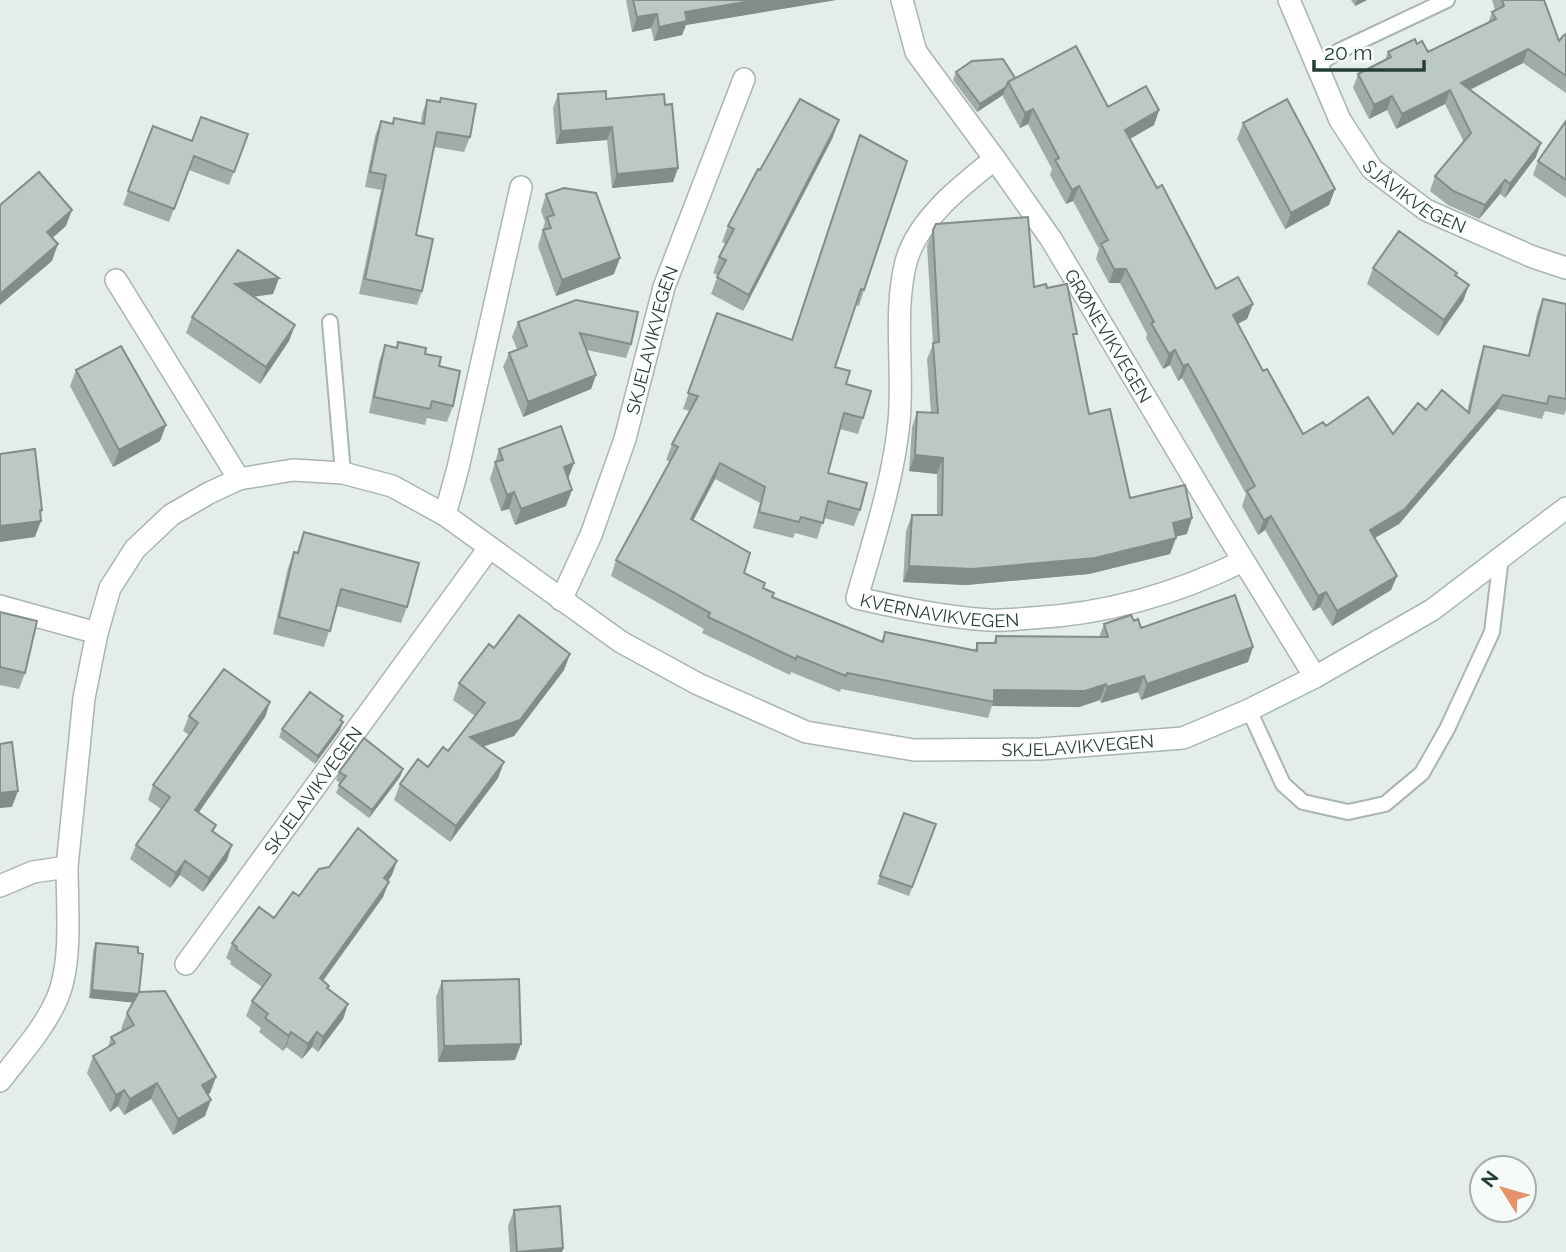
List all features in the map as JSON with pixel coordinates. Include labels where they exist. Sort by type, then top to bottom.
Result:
[{"type":"street","name":"GRØNEVIKVEGEN","points":[[902,0],[916,52],[1051,239],[1315,677]]},
{"type":"street","name":"SJÅVIKVEGEN","points":[[1289,0],[1340,120],[1372,169],[1426,210],[1533,257],[1566,268]]},
{"type":"street","name":"SKJELAVIKVEGEN","points":[[561,600],[591,535],[621,451],[664,286],[744,79]]},
{"type":"street","name":"KVERNAVIKVEGEN","points":[[995,159],[961,186],[925,225],[906,261],[900,304],[902,359],[899,423],[883,505],[857,598],[934,615],[991,620],[1046,617],[1105,609],[1160,596],[1207,579],[1243,561]]},
{"type":"street","points":[[445,515],[521,187]]},
{"type":"street","points":[[116,280],[239,479]]},
{"type":"street","name":"SKJELAVIKVEGEN","points":[[0,1081],[50,1014],[61,989],[65,964],[67,867],[84,698],[97,633],[110,588],[135,549],[172,515],[209,492],[239,479],[293,470],[343,473],[392,486],[445,515],[621,642],[698,684],[806,732],[914,750],[1041,749],[1183,738],[1249,710],[1315,677],[1432,610],[1566,508]]},
{"type":"street","name":"SKJELAVIKVEGEN","points":[[186,964],[489,548]]},
{"type":"street","points":[[0,606],[97,633]]},
{"type":"street","points":[[0,886],[33,872],[67,867]]},
{"type":"lane","points":[[1317,65],[1339,51],[1447,0]]},
{"type":"lane","points":[[330,322],[343,473]]},
{"type":"lane","points":[[1249,710],[1283,784],[1303,802],[1348,812],[1385,804],[1422,773],[1447,729],[1492,632],[1501,557]]},
{"type":"building","points":[[633,0],[757,0],[685,12],[687,21],[659,27],[657,14],[637,17]]},
{"type":"building","points":[[1502,0],[1544,0],[1559,41],[1566,34],[1566,76],[1528,49],[1461,83],[1541,143],[1510,184],[1505,180],[1485,205],[1453,191],[1435,176],[1471,133],[1450,90],[1402,114],[1392,96],[1374,105],[1358,74],[1391,57],[1388,52],[1415,39],[1417,44],[1422,41],[1428,52],[1496,19],[1492,12],[1504,6]]},
{"type":"building","points":[[1076,46],[1108,107],[1146,86],[1159,110],[1125,130],[1157,188],[1162,185],[1216,289],[1238,277],[1253,304],[1233,315],[1263,371],[1267,369],[1303,434],[1323,422],[1326,426],[1368,397],[1393,434],[1418,403],[1426,410],[1442,390],[1469,413],[1484,346],[1529,356],[1543,299],[1566,304],[1566,399],[1549,396],[1547,404],[1503,395],[1405,509],[1370,530],[1397,576],[1337,611],[1326,592],[1318,596],[1271,516],[1264,520],[1247,491],[1255,486],[1188,364],[1183,366],[1175,350],[1169,354],[1126,269],[1114,269],[1101,244],[1108,240],[1079,186],[1072,190],[1055,160],[1059,158],[1033,109],[1025,113],[1008,82]]},
{"type":"building","points":[[1003,59],[1015,78],[980,104],[956,72],[972,61]]},
{"type":"building","points":[[606,91],[606,99],[664,94],[665,105],[672,104],[678,168],[617,174],[612,127],[561,131],[558,94]]},
{"type":"building","points":[[441,98],[476,104],[470,137],[437,132],[416,235],[433,239],[422,291],[365,279],[386,175],[370,172],[381,121],[393,124],[394,118],[424,124],[427,100],[440,102]]},
{"type":"building","points":[[800,99],[839,120],[749,295],[717,277],[726,260],[719,257],[734,229],[728,226]]},
{"type":"building","points":[[1287,99],[1335,189],[1291,213],[1243,123]]},
{"type":"building","points":[[201,117],[248,134],[234,172],[194,156],[174,209],[128,191],[153,126],[192,141]]},
{"type":"building","points":[[1566,121],[1566,180],[1538,161]]},
{"type":"building","points":[[860,135],[907,161],[835,367],[850,371],[846,384],[871,391],[863,418],[844,413],[828,473],[867,483],[860,510],[828,501],[823,523],[801,517],[799,522],[759,512],[765,487],[720,463],[691,519],[750,553],[744,573],[765,583],[763,588],[774,593],[772,597],[883,642],[885,632],[977,651],[977,643],[996,643],[996,636],[1108,637],[1104,624],[1131,615],[1134,621],[1138,619],[1141,628],[1235,595],[1253,647],[1147,684],[1144,676],[1085,691],[994,690],[994,702],[847,673],[846,676],[797,656],[796,659],[708,617],[710,613],[616,560],[678,447],[672,444],[698,396],[688,393],[717,313],[792,340]]},
{"type":"building","points":[[39,172],[72,210],[47,232],[58,244],[0,294],[0,205]]},
{"type":"building","points":[[564,188],[596,193],[620,258],[562,280],[543,230],[551,228],[547,217],[554,215],[546,194]]},
{"type":"building","points":[[1028,217],[1034,287],[1046,284],[1047,288],[1067,284],[1077,334],[1073,334],[1089,414],[1110,409],[1130,498],[1185,485],[1192,518],[1173,523],[1176,538],[1095,558],[972,569],[909,566],[912,515],[942,515],[943,458],[915,455],[917,412],[938,413],[933,343],[939,342],[933,230],[936,224]]},
{"type":"building","points":[[1399,231],[1457,273],[1455,275],[1469,285],[1444,320],[1373,268]]},
{"type":"building","points":[[238,250],[279,278],[235,284],[295,325],[266,367],[192,317]]},
{"type":"building","points":[[576,300],[638,312],[631,344],[580,333],[596,375],[528,402],[509,353],[527,346],[518,322]]},
{"type":"building","points":[[398,342],[426,348],[425,354],[441,357],[439,366],[460,371],[453,406],[432,401],[430,409],[374,397],[385,345],[397,348]]},
{"type":"building","points":[[121,346],[166,425],[119,450],[76,370]]},
{"type":"building","points":[[561,426],[574,463],[564,467],[572,490],[521,509],[514,492],[507,495],[495,462],[503,460],[499,449]]},
{"type":"building","points":[[35,449],[41,521],[0,526],[0,454]]},
{"type":"building","points":[[304,532],[419,563],[407,607],[341,589],[330,631],[279,617],[294,552],[298,553]]},
{"type":"building","points":[[0,612],[37,621],[25,673],[0,667]]},
{"type":"building","points":[[519,615],[570,654],[520,720],[470,737],[504,762],[456,826],[400,784],[418,759],[428,767],[443,747],[448,751],[485,703],[459,683],[489,644],[494,648]]},
{"type":"building","points":[[224,669],[270,702],[195,810],[216,825],[212,831],[232,845],[209,878],[185,861],[176,873],[136,845],[170,797],[153,785],[198,723],[189,716]]},
{"type":"building","points":[[310,692],[343,716],[340,720],[343,722],[318,756],[282,729]]},
{"type":"building","points":[[364,738],[403,769],[372,810],[339,785],[346,776],[339,772]]},
{"type":"building","points":[[12,742],[18,791],[0,793],[0,744]]},
{"type":"building","points":[[904,813],[936,824],[912,887],[880,876]]},
{"type":"building","points":[[358,828],[397,861],[384,878],[389,882],[320,978],[329,986],[327,988],[348,1004],[323,1037],[317,1032],[308,1044],[291,1032],[289,1036],[265,1018],[268,1014],[252,1001],[271,975],[236,949],[232,943],[259,907],[274,918],[293,892],[299,896],[319,869],[329,867]]},
{"type":"building","points":[[96,943],[138,947],[138,953],[143,954],[138,994],[92,990]]},
{"type":"building","points":[[519,979],[521,1044],[444,1046],[442,981]]},
{"type":"building","points":[[165,991],[216,1077],[202,1085],[211,1100],[178,1119],[157,1083],[130,1099],[124,1090],[116,1095],[93,1056],[115,1043],[111,1037],[134,1025],[127,1013],[139,992]]},
{"type":"building","points":[[560,1206],[563,1248],[517,1252],[514,1210]]}]
